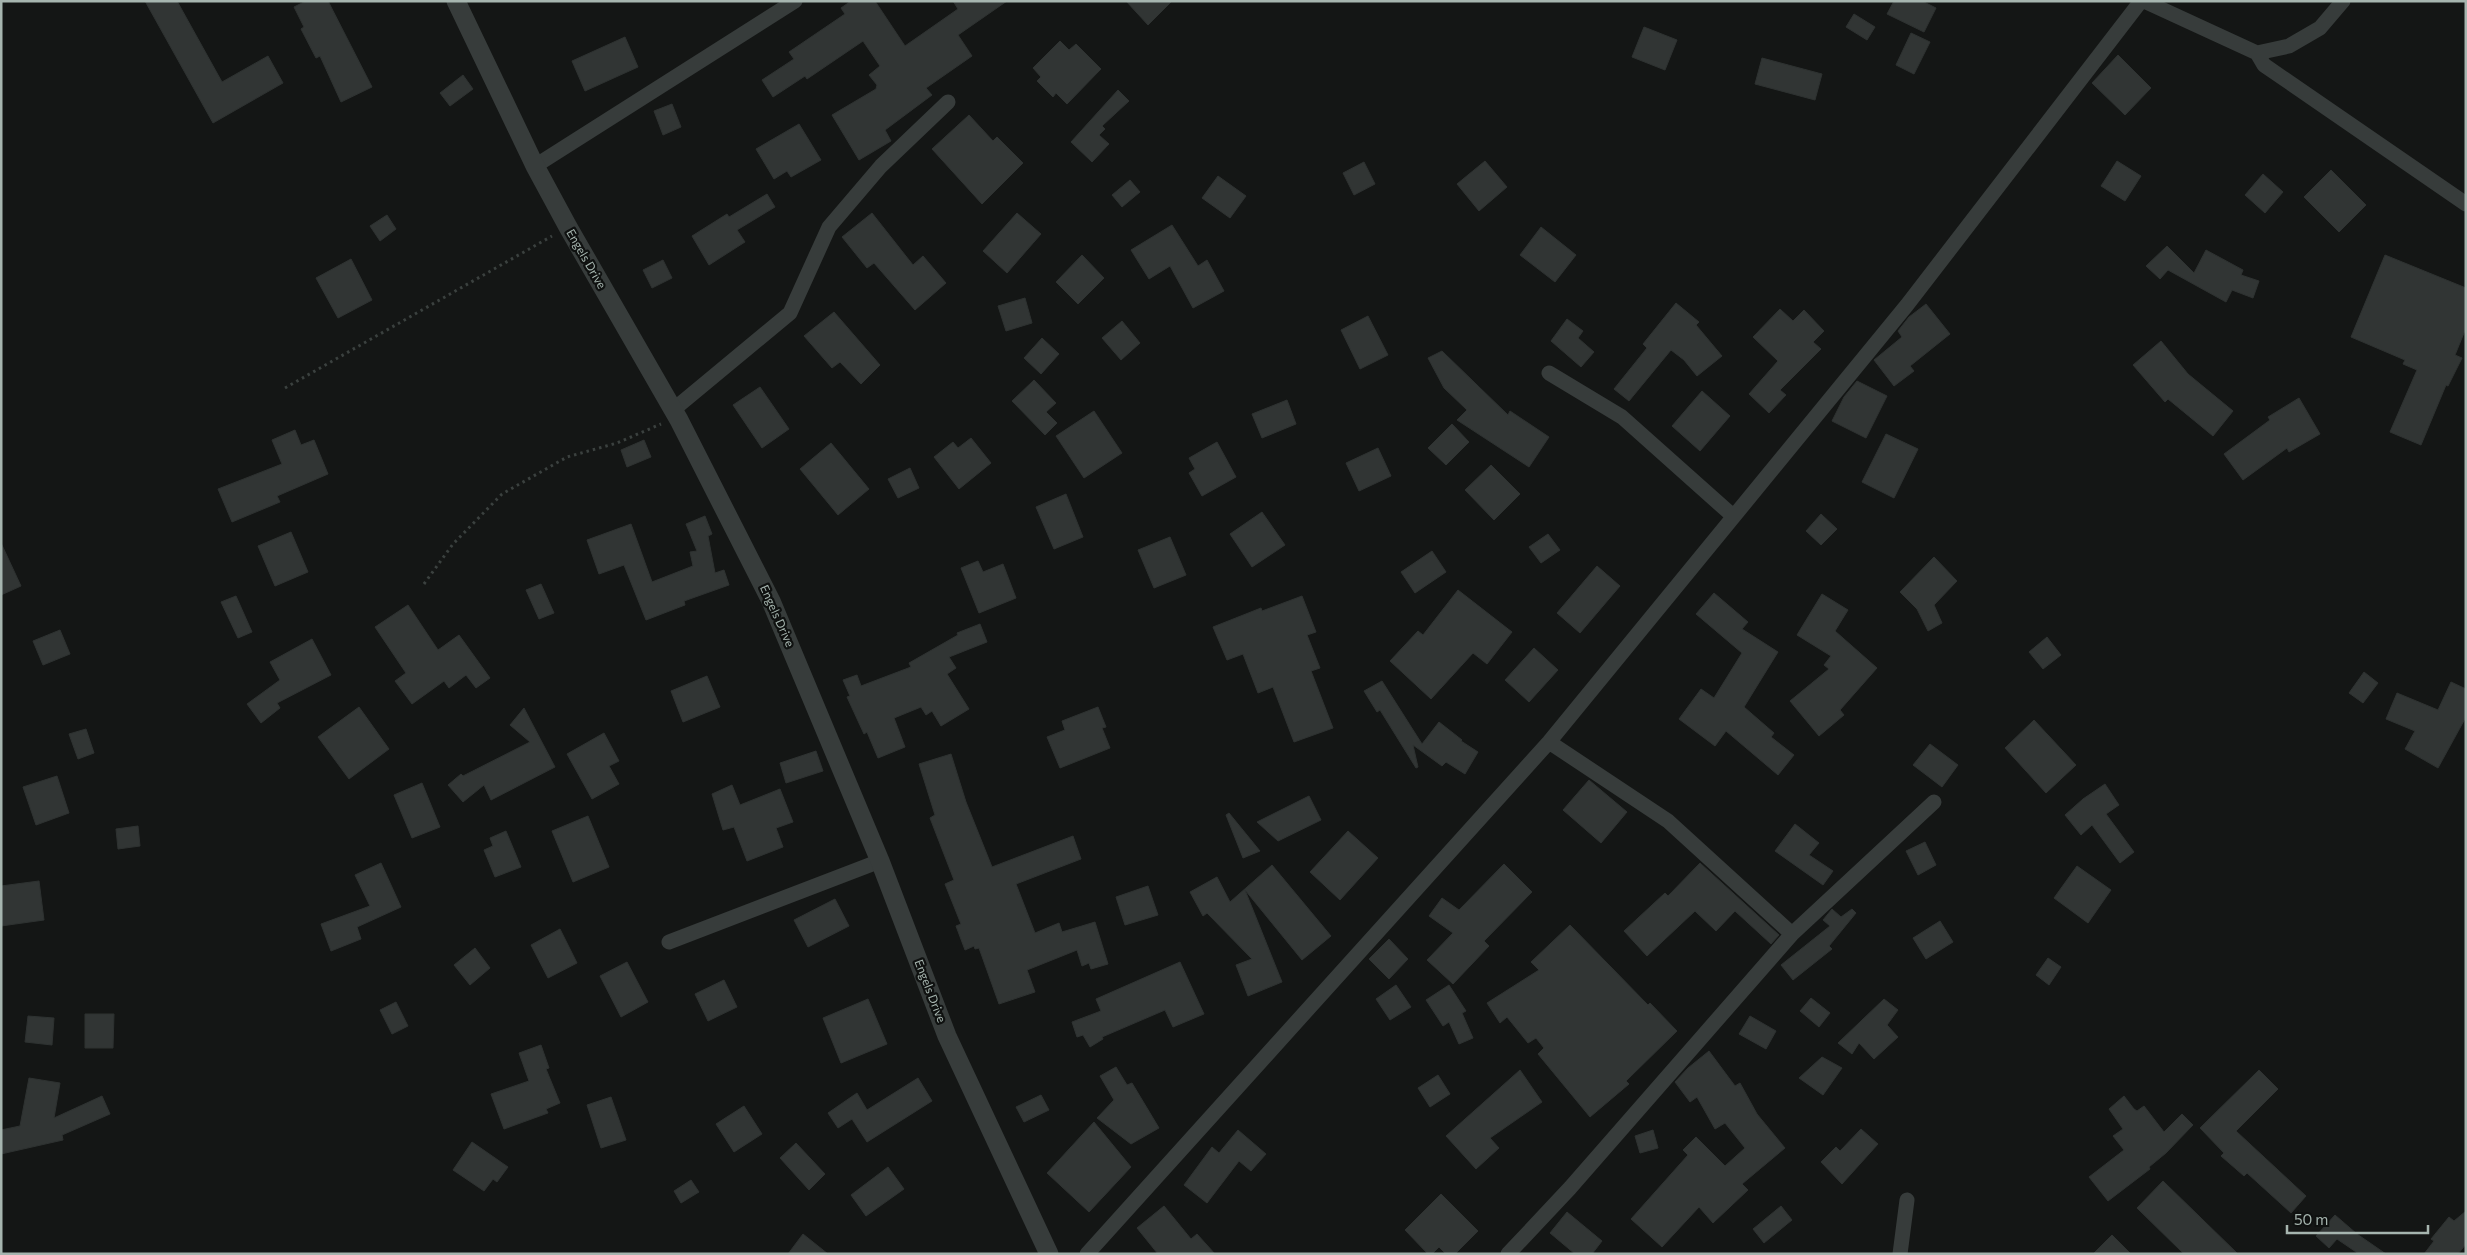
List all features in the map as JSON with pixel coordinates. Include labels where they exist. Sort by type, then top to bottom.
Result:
[{"type":"street","name":"Engels Drive","points":[[456,1],[535,166],[676,415],[771,601],[880,861],[947,1036],[1049,1254]]},
{"type":"street","points":[[535,166],[795,1]]},
{"type":"street","points":[[1087,1254],[1549,742],[1907,305],[2142,1],[2257,54],[2264,65],[2466,204]]},
{"type":"street","points":[[2257,54],[2289,46],[2320,28],[2343,1]]},
{"type":"street","points":[[676,415],[790,313],[829,227],[882,166],[948,102]]},
{"type":"street","points":[[1549,373],[1622,418],[1733,516]]},
{"type":"street","points":[[1549,742],[1668,821],[1792,934]]},
{"type":"street","points":[[1508,1254],[1570,1188],[1792,934],[1934,802]]},
{"type":"street","points":[[669,942],[880,861]]},
{"type":"street","points":[[1900,1254],[1907,1200]]},
{"type":"path","points":[[285,388],[568,227]]},
{"type":"path","points":[[424,584],[453,544],[502,494],[567,457],[617,442],[676,415]]},
{"type":"building","points":[[145,1],[177,1],[222,82],[268,56],[283,83],[213,123]]},
{"type":"building","points":[[306,1],[328,1],[372,87],[341,102],[320,56],[316,58],[301,29],[304,27],[294,7]]},
{"type":"building","points":[[851,1],[875,1],[905,46],[958,9],[953,1],[1007,1],[958,35],[972,56],[926,88],[932,95],[885,130],[891,141],[859,160],[832,115],[876,89],[877,85],[869,75],[880,66],[863,41],[807,79],[805,76],[773,97],[762,80],[794,59],[789,52],[845,14],[841,8]]},
{"type":"building","points":[[1126,1],[1172,1],[1148,25]]},
{"type":"building","points":[[1894,1],[1922,1],[1936,8],[1924,32],[1887,14]]},
{"type":"building","points":[[1854,14],[1875,27],[1867,40],[1846,27]]},
{"type":"building","points":[[1644,27],[1677,40],[1665,70],[1632,57]]},
{"type":"building","points":[[1911,33],[1930,42],[1914,74],[1896,65]]},
{"type":"building","points":[[625,37],[638,67],[585,91],[572,61]]},
{"type":"building","points":[[1060,41],[1069,50],[1076,44],[1101,69],[1067,104],[1056,93],[1053,97],[1037,81],[1041,77],[1033,68]]},
{"type":"building","points":[[2118,55],[2151,88],[2125,115],[2092,83]]},
{"type":"building","points":[[1762,58],[1822,74],[1815,100],[1755,84]]},
{"type":"building","points":[[463,75],[473,89],[450,106],[440,93]]},
{"type":"building","points":[[1118,90],[1129,101],[1102,126],[1105,129],[1099,135],[1109,144],[1092,162],[1071,142]]},
{"type":"building","points":[[672,104],[681,127],[663,135],[654,111]]},
{"type":"building","points":[[969,115],[993,141],[997,137],[1023,163],[982,204],[932,149]]},
{"type":"building","points":[[799,124],[821,160],[791,177],[787,171],[774,179],[756,149]]},
{"type":"building","points":[[1485,161],[1507,187],[1479,211],[1457,184]]},
{"type":"building","points":[[2117,161],[2141,176],[2125,201],[2101,186]]},
{"type":"building","points":[[1364,162],[1375,184],[1354,195],[1343,173]]},
{"type":"building","points":[[2331,170],[2366,205],[2339,232],[2304,197]]},
{"type":"building","points":[[2263,174],[2283,192],[2265,213],[2245,195]]},
{"type":"building","points":[[1218,176],[1246,196],[1230,218],[1202,198]]},
{"type":"building","points":[[1130,180],[1140,192],[1122,207],[1112,195]]},
{"type":"building","points":[[767,194],[775,207],[737,230],[745,242],[709,265],[692,236],[727,214],[729,217]]},
{"type":"building","points":[[872,213],[913,265],[923,256],[946,283],[915,310],[874,263],[867,268],[842,237]]},
{"type":"building","points":[[1017,213],[1041,234],[1007,273],[983,251]]},
{"type":"building","points":[[387,215],[396,229],[380,241],[370,226]]},
{"type":"building","points":[[1172,225],[1198,266],[1207,260],[1224,291],[1193,308],[1170,266],[1149,279],[1131,250]]},
{"type":"building","points":[[1541,227],[1576,255],[1555,282],[1520,255]]},
{"type":"building","points":[[2167,246],[2194,273],[2206,250],[2243,270],[2241,275],[2259,281],[2253,298],[2232,290],[2226,302],[2168,270],[2160,279],[2146,266]]},
{"type":"building","points":[[1082,255],[1104,278],[1078,304],[1056,282]]},
{"type":"building","points":[[2385,255],[2466,288],[2466,328],[2455,355],[2462,358],[2448,386],[2446,385],[2421,445],[2390,432],[2417,370],[2403,364],[2405,360],[2351,337]]},
{"type":"building","points":[[351,259],[372,300],[338,318],[316,278]]},
{"type":"building","points":[[663,260],[672,278],[652,288],[643,270]]},
{"type":"building","points":[[1025,298],[1032,323],[1006,331],[998,306]]},
{"type":"building","points":[[1676,303],[1699,322],[1696,325],[1722,356],[1697,376],[1684,360],[1671,350],[1629,401],[1614,389],[1647,348],[1643,344]]},
{"type":"building","points":[[1926,304],[1950,334],[1910,366],[1914,371],[1894,386],[1874,360],[1902,337],[1898,331],[1909,317]]},
{"type":"building","points":[[1780,309],[1793,321],[1804,310],[1824,331],[1813,342],[1821,349],[1780,390],[1786,395],[1769,413],[1749,394],[1778,361],[1753,337]]},
{"type":"building","points":[[834,312],[880,365],[861,384],[840,362],[832,368],[804,336]]},
{"type":"building","points":[[1368,316],[1388,355],[1360,369],[1341,330]]},
{"type":"building","points":[[1567,319],[1583,331],[1578,338],[1594,352],[1581,367],[1551,341]]},
{"type":"building","points":[[1122,321],[1140,343],[1121,360],[1102,338]]},
{"type":"building","points":[[1042,338],[1059,354],[1041,374],[1024,358]]},
{"type":"building","points":[[2161,341],[2188,374],[2233,411],[2213,436],[2168,399],[2165,402],[2133,365]]},
{"type":"building","points":[[1442,351],[1508,415],[1510,411],[1549,437],[1529,467],[1457,420],[1467,410],[1444,388],[1428,358]]},
{"type":"building","points":[[1034,380],[1056,403],[1046,412],[1057,423],[1045,435],[1012,401]]},
{"type":"building","points":[[1857,381],[1887,396],[1866,438],[1832,421],[1844,397]]},
{"type":"building","points":[[760,387],[789,429],[762,448],[733,405]]},
{"type":"building","points":[[1702,391],[1730,416],[1700,451],[1672,426]]},
{"type":"building","points":[[2299,398],[2320,434],[2289,452],[2287,448],[2243,480],[2224,454],[2270,420],[2268,417]]},
{"type":"building","points":[[1287,400],[1296,424],[1262,438],[1252,414]]},
{"type":"building","points":[[1094,411],[1122,453],[1084,478],[1056,436]]},
{"type":"building","points":[[1452,424],[1469,442],[1446,465],[1428,448]]},
{"type":"building","points":[[295,430],[301,445],[314,440],[328,474],[277,496],[280,502],[232,522],[218,489],[282,464],[272,440]]},
{"type":"building","points":[[1886,434],[1918,449],[1894,498],[1862,482]]},
{"type":"building","points":[[971,438],[991,463],[959,489],[934,457],[953,442],[958,448]]},
{"type":"building","points":[[644,440],[651,457],[627,467],[621,450]]},
{"type":"building","points":[[1217,442],[1236,477],[1202,496],[1189,473],[1195,469],[1189,458]]},
{"type":"building","points":[[831,443],[869,489],[838,515],[800,469]]},
{"type":"building","points":[[1378,448],[1391,476],[1359,491],[1346,463]]},
{"type":"building","points":[[1491,465],[1520,494],[1494,520],[1465,490]]},
{"type":"building","points":[[910,468],[919,488],[898,498],[888,479]]},
{"type":"building","points":[[1066,494],[1083,537],[1054,549],[1036,507]]},
{"type":"building","points":[[1262,512],[1285,545],[1252,567],[1230,534]]},
{"type":"building","points":[[1821,514],[1837,529],[1821,545],[1806,531]]},
{"type":"building","points":[[705,516],[712,534],[708,536],[715,573],[724,570],[729,585],[684,601],[685,605],[646,620],[624,565],[599,574],[587,540],[631,524],[652,582],[693,566],[690,552],[697,551],[686,524]]},
{"type":"building","points":[[291,532],[308,572],[275,586],[258,546]]},
{"type":"building","points":[[1548,534],[1560,550],[1541,563],[1529,547]]},
{"type":"building","points":[[1170,537],[1186,575],[1154,588],[1138,550]]},
{"type":"building","points":[[1,543],[21,586],[1,595]]},
{"type":"building","points":[[1432,551],[1446,572],[1415,593],[1401,572]]},
{"type":"building","points":[[1934,557],[1957,581],[1934,605],[1942,623],[1928,631],[1917,609],[1900,592]]},
{"type":"building","points":[[978,561],[983,572],[1003,564],[1016,598],[979,613],[961,568]]},
{"type":"building","points":[[1597,566],[1620,586],[1580,633],[1557,613]]},
{"type":"building","points":[[541,584],[554,613],[539,619],[526,590]]},
{"type":"building","points":[[1458,590],[1512,632],[1487,664],[1473,653],[1431,699],[1390,661],[1418,631],[1423,635]]},
{"type":"building","points":[[1714,593],[1748,622],[1742,629],[1778,652],[1744,707],[1774,733],[1771,737],[1794,755],[1778,775],[1726,731],[1715,746],[1679,719],[1701,689],[1714,698],[1742,653],[1696,614]]},
{"type":"building","points":[[1822,594],[1848,610],[1835,631],[1877,668],[1840,710],[1844,715],[1819,736],[1790,701],[1829,669],[1824,665],[1831,656],[1797,635]]},
{"type":"building","points":[[236,596],[252,632],[238,638],[221,602]]},
{"type":"building","points":[[1302,596],[1316,632],[1307,635],[1320,668],[1311,671],[1333,728],[1294,742],[1273,687],[1258,693],[1243,654],[1227,660],[1213,627],[1261,608],[1262,611]]},
{"type":"building","points":[[408,605],[438,650],[459,635],[490,678],[476,688],[466,675],[449,688],[444,681],[412,704],[395,681],[406,673],[375,627]]},
{"type":"building","points":[[980,624],[987,642],[949,657],[956,668],[947,674],[969,709],[941,726],[932,711],[926,715],[921,707],[894,718],[905,747],[878,758],[867,732],[864,734],[847,697],[850,696],[843,680],[857,675],[861,686],[911,667],[909,663],[958,635],[957,633]]},
{"type":"building","points":[[60,630],[70,654],[43,665],[33,641]]},
{"type":"building","points":[[2047,637],[2061,655],[2043,669],[2029,652]]},
{"type":"building","points":[[312,639],[331,675],[277,703],[280,708],[261,723],[247,704],[280,680],[270,662]]},
{"type":"building","points":[[1534,648],[1558,670],[1529,702],[1505,680]]},
{"type":"building","points":[[2364,672],[2378,683],[2363,703],[2349,693]]},
{"type":"building","points":[[707,676],[720,707],[683,722],[671,691]]},
{"type":"building","points":[[1382,681],[1422,744],[1439,722],[1461,741],[1478,752],[1465,774],[1446,762],[1442,766],[1413,745],[1418,767],[1416,768],[1380,710],[1377,712],[1364,691]]},
{"type":"building","points":[[2451,682],[2466,689],[2466,717],[2438,768],[2405,749],[2415,731],[2386,719],[2397,693],[2438,710]]},
{"type":"building","points":[[359,707],[389,749],[349,779],[318,737]]},
{"type":"building","points":[[1098,707],[1106,727],[1102,728],[1110,748],[1060,768],[1047,737],[1065,730],[1062,721]]},
{"type":"building","points":[[524,708],[555,767],[491,800],[484,785],[463,802],[448,785],[461,774],[463,776],[530,742],[510,725]]},
{"type":"building","points":[[2034,720],[2076,765],[2046,793],[2005,748]]},
{"type":"building","points":[[86,729],[94,753],[78,759],[69,734]]},
{"type":"building","points":[[604,733],[619,761],[609,766],[619,784],[592,799],[567,754]]},
{"type":"building","points":[[1930,744],[1958,765],[1942,787],[1913,765]]},
{"type":"building","points":[[816,751],[823,771],[786,783],[780,763]]},
{"type":"building","points":[[951,754],[966,802],[992,867],[1073,836],[1081,859],[1016,884],[1035,933],[1059,923],[1062,932],[1095,922],[1108,964],[1091,969],[1089,963],[1082,966],[1077,950],[1027,970],[1035,992],[999,1004],[979,948],[975,949],[974,946],[965,950],[956,926],[961,924],[945,884],[954,880],[930,818],[935,815],[919,764]]},
{"type":"building","points":[[57,776],[69,813],[36,825],[23,787]]},
{"type":"building","points":[[1589,780],[1627,812],[1601,843],[1563,810]]},
{"type":"building","points":[[422,783],[440,827],[412,838],[394,795]]},
{"type":"building","points":[[2105,784],[2119,805],[2106,814],[2134,852],[2120,863],[2092,825],[2081,835],[2065,815],[2083,799]]},
{"type":"building","points":[[732,785],[740,805],[780,789],[793,822],[776,828],[783,847],[747,861],[734,827],[723,830],[712,794]]},
{"type":"building","points":[[1309,796],[1321,820],[1278,841],[1257,822]]},
{"type":"building","points":[[1229,813],[1260,851],[1243,858],[1226,815]]},
{"type":"building","points":[[588,816],[609,867],[573,882],[552,831]]},
{"type":"building","points":[[1795,824],[1819,843],[1809,855],[1833,871],[1823,885],[1775,851]]},
{"type":"building","points":[[138,826],[140,846],[118,849],[116,829]]},
{"type":"building","points":[[506,831],[521,867],[495,877],[484,850],[493,846],[490,838]]},
{"type":"building","points":[[1348,831],[1378,858],[1340,900],[1310,872]]},
{"type":"building","points":[[1925,842],[1936,865],[1918,875],[1906,851]]},
{"type":"building","points":[[381,863],[401,907],[357,927],[361,939],[331,951],[321,924],[370,906],[355,875]]},
{"type":"building","points":[[1700,863],[1779,935],[1771,944],[1735,911],[1716,931],[1695,911],[1647,956],[1624,931],[1665,893],[1668,896]]},
{"type":"building","points":[[1504,864],[1532,892],[1484,941],[1489,946],[1453,984],[1427,960],[1453,933],[1429,916],[1442,898],[1459,910]]},
{"type":"building","points":[[1272,865],[1331,936],[1302,960],[1245,890],[1282,982],[1248,996],[1236,965],[1252,959],[1207,913],[1203,916],[1190,892],[1217,877],[1230,902]]},
{"type":"building","points":[[2077,866],[2111,890],[2088,923],[2054,898]]},
{"type":"building","points":[[39,881],[44,920],[1,926],[1,886]]},
{"type":"building","points":[[1148,886],[1158,915],[1125,925],[1116,897]]},
{"type":"building","points":[[835,899],[849,926],[808,947],[794,920]]},
{"type":"building","points":[[1832,909],[1841,917],[1852,909],[1856,913],[1829,946],[1832,949],[1793,980],[1781,965],[1830,926],[1823,920]]},
{"type":"building","points":[[1940,921],[1953,942],[1926,959],[1913,938]]},
{"type":"building","points":[[1570,925],[1648,1005],[1650,1003],[1677,1031],[1626,1081],[1629,1084],[1590,1117],[1538,1054],[1544,1048],[1536,1038],[1528,1043],[1507,1017],[1500,1023],[1487,1003],[1539,970],[1531,962]]},
{"type":"building","points":[[560,929],[577,963],[548,978],[531,945]]},
{"type":"building","points":[[1389,939],[1408,959],[1389,979],[1369,959]]},
{"type":"building","points":[[475,948],[490,968],[470,985],[454,965]]},
{"type":"building","points":[[2048,958],[2061,967],[2049,985],[2036,975]]},
{"type":"building","points":[[627,962],[648,1002],[621,1017],[600,976]]},
{"type":"building","points":[[1180,962],[1204,1014],[1173,1027],[1165,1010],[1102,1037],[1103,1039],[1090,1047],[1083,1035],[1077,1037],[1072,1022],[1101,1011],[1096,999]]},
{"type":"building","points":[[724,980],[737,1007],[708,1021],[695,994]]},
{"type":"building","points":[[1396,985],[1411,1007],[1390,1020],[1376,999]]},
{"type":"building","points":[[1449,985],[1466,1011],[1462,1013],[1473,1038],[1459,1044],[1449,1022],[1443,1026],[1426,1000]]},
{"type":"building","points":[[1811,998],[1830,1013],[1819,1027],[1800,1011]]},
{"type":"building","points":[[868,999],[887,1044],[841,1063],[823,1018]]},
{"type":"building","points":[[1884,999],[1898,1010],[1887,1025],[1898,1037],[1874,1059],[1859,1043],[1852,1054],[1838,1043]]},
{"type":"building","points":[[396,1002],[408,1026],[392,1034],[380,1010]]},
{"type":"building","points":[[85,1014],[114,1014],[113,1048],[85,1048]]},
{"type":"building","points":[[28,1016],[54,1018],[52,1045],[25,1042]]},
{"type":"building","points":[[1750,1016],[1776,1031],[1766,1049],[1739,1034]]},
{"type":"building","points":[[541,1045],[549,1068],[546,1069],[560,1103],[546,1109],[548,1113],[504,1129],[491,1094],[529,1081],[519,1053]]},
{"type":"building","points":[[1709,1051],[1735,1086],[1740,1083],[1757,1114],[1785,1148],[1742,1184],[1748,1190],[1713,1223],[1699,1207],[1662,1247],[1631,1219],[1688,1155],[1683,1150],[1696,1137],[1725,1166],[1745,1148],[1725,1123],[1715,1129],[1697,1097],[1690,1102],[1675,1082],[1688,1068]]},
{"type":"building","points":[[1822,1057],[1842,1068],[1823,1095],[1799,1078]]},
{"type":"building","points":[[1116,1067],[1127,1085],[1132,1083],[1159,1128],[1131,1144],[1097,1118],[1114,1100],[1100,1076]]},
{"type":"building","points":[[1520,1070],[1542,1102],[1490,1138],[1499,1148],[1476,1169],[1446,1136]]},
{"type":"building","points":[[2259,1070],[2278,1089],[2236,1131],[2306,1196],[2291,1213],[2247,1173],[2244,1176],[2221,1156],[2224,1153],[2200,1128]]},
{"type":"building","points":[[1438,1075],[1450,1094],[1430,1107],[1418,1088]]},
{"type":"building","points":[[29,1078],[60,1083],[54,1118],[102,1096],[110,1114],[62,1135],[63,1140],[1,1154],[1,1130],[20,1126]]},
{"type":"building","points":[[918,1078],[932,1101],[867,1142],[852,1119],[838,1128],[828,1113],[857,1093],[867,1110]]},
{"type":"building","points":[[1041,1095],[1049,1110],[1024,1122],[1016,1107]]},
{"type":"building","points":[[2124,1096],[2137,1111],[2144,1106],[2164,1132],[2182,1114],[2193,1125],[2166,1153],[2149,1167],[2150,1169],[2108,1201],[2089,1177],[2124,1150],[2113,1136],[2123,1129],[2109,1109]]},
{"type":"building","points":[[611,1097],[626,1140],[601,1148],[587,1105]]},
{"type":"building","points":[[744,1106],[762,1134],[734,1152],[716,1124]]},
{"type":"building","points":[[1094,1122],[1131,1167],[1089,1212],[1047,1173]]},
{"type":"building","points":[[1861,1129],[1878,1144],[1842,1184],[1821,1162],[1836,1147],[1840,1151]]},
{"type":"building","points":[[1238,1130],[1266,1154],[1251,1171],[1239,1161],[1207,1203],[1184,1185],[1212,1147],[1219,1153]]},
{"type":"building","points":[[1653,1130],[1658,1148],[1640,1153],[1635,1136]]},
{"type":"building","points":[[472,1142],[508,1167],[497,1182],[493,1179],[484,1191],[453,1170]]},
{"type":"building","points":[[796,1143],[825,1174],[809,1190],[780,1158]]},
{"type":"building","points":[[888,1167],[904,1189],[866,1216],[851,1195]]},
{"type":"building","points":[[691,1180],[699,1192],[681,1203],[674,1191]]},
{"type":"building","points":[[2163,1181],[2238,1254],[2184,1254],[2137,1208]]},
{"type":"building","points":[[1441,1194],[1478,1231],[1455,1254],[1446,1254],[1439,1247],[1432,1254],[1428,1254],[1405,1230]]},
{"type":"building","points":[[1164,1206],[1191,1239],[1197,1234],[1215,1254],[1158,1254],[1137,1228]]},
{"type":"building","points":[[1781,1206],[1792,1220],[1764,1243],[1753,1229]]},
{"type":"building","points":[[2466,1211],[2466,1244],[2458,1254],[2424,1254],[2434,1241],[2431,1239],[2449,1217],[2454,1221]]},
{"type":"building","points":[[1567,1212],[1602,1241],[1592,1254],[1575,1254],[1550,1233]]},
{"type":"building","points":[[2335,1215],[2357,1234],[2386,1254],[2359,1254],[2337,1239],[2329,1248],[2316,1236]]},
{"type":"building","points":[[803,1234],[828,1254],[788,1254]]},
{"type":"building","points":[[2112,1235],[2131,1254],[2093,1254]]}]
